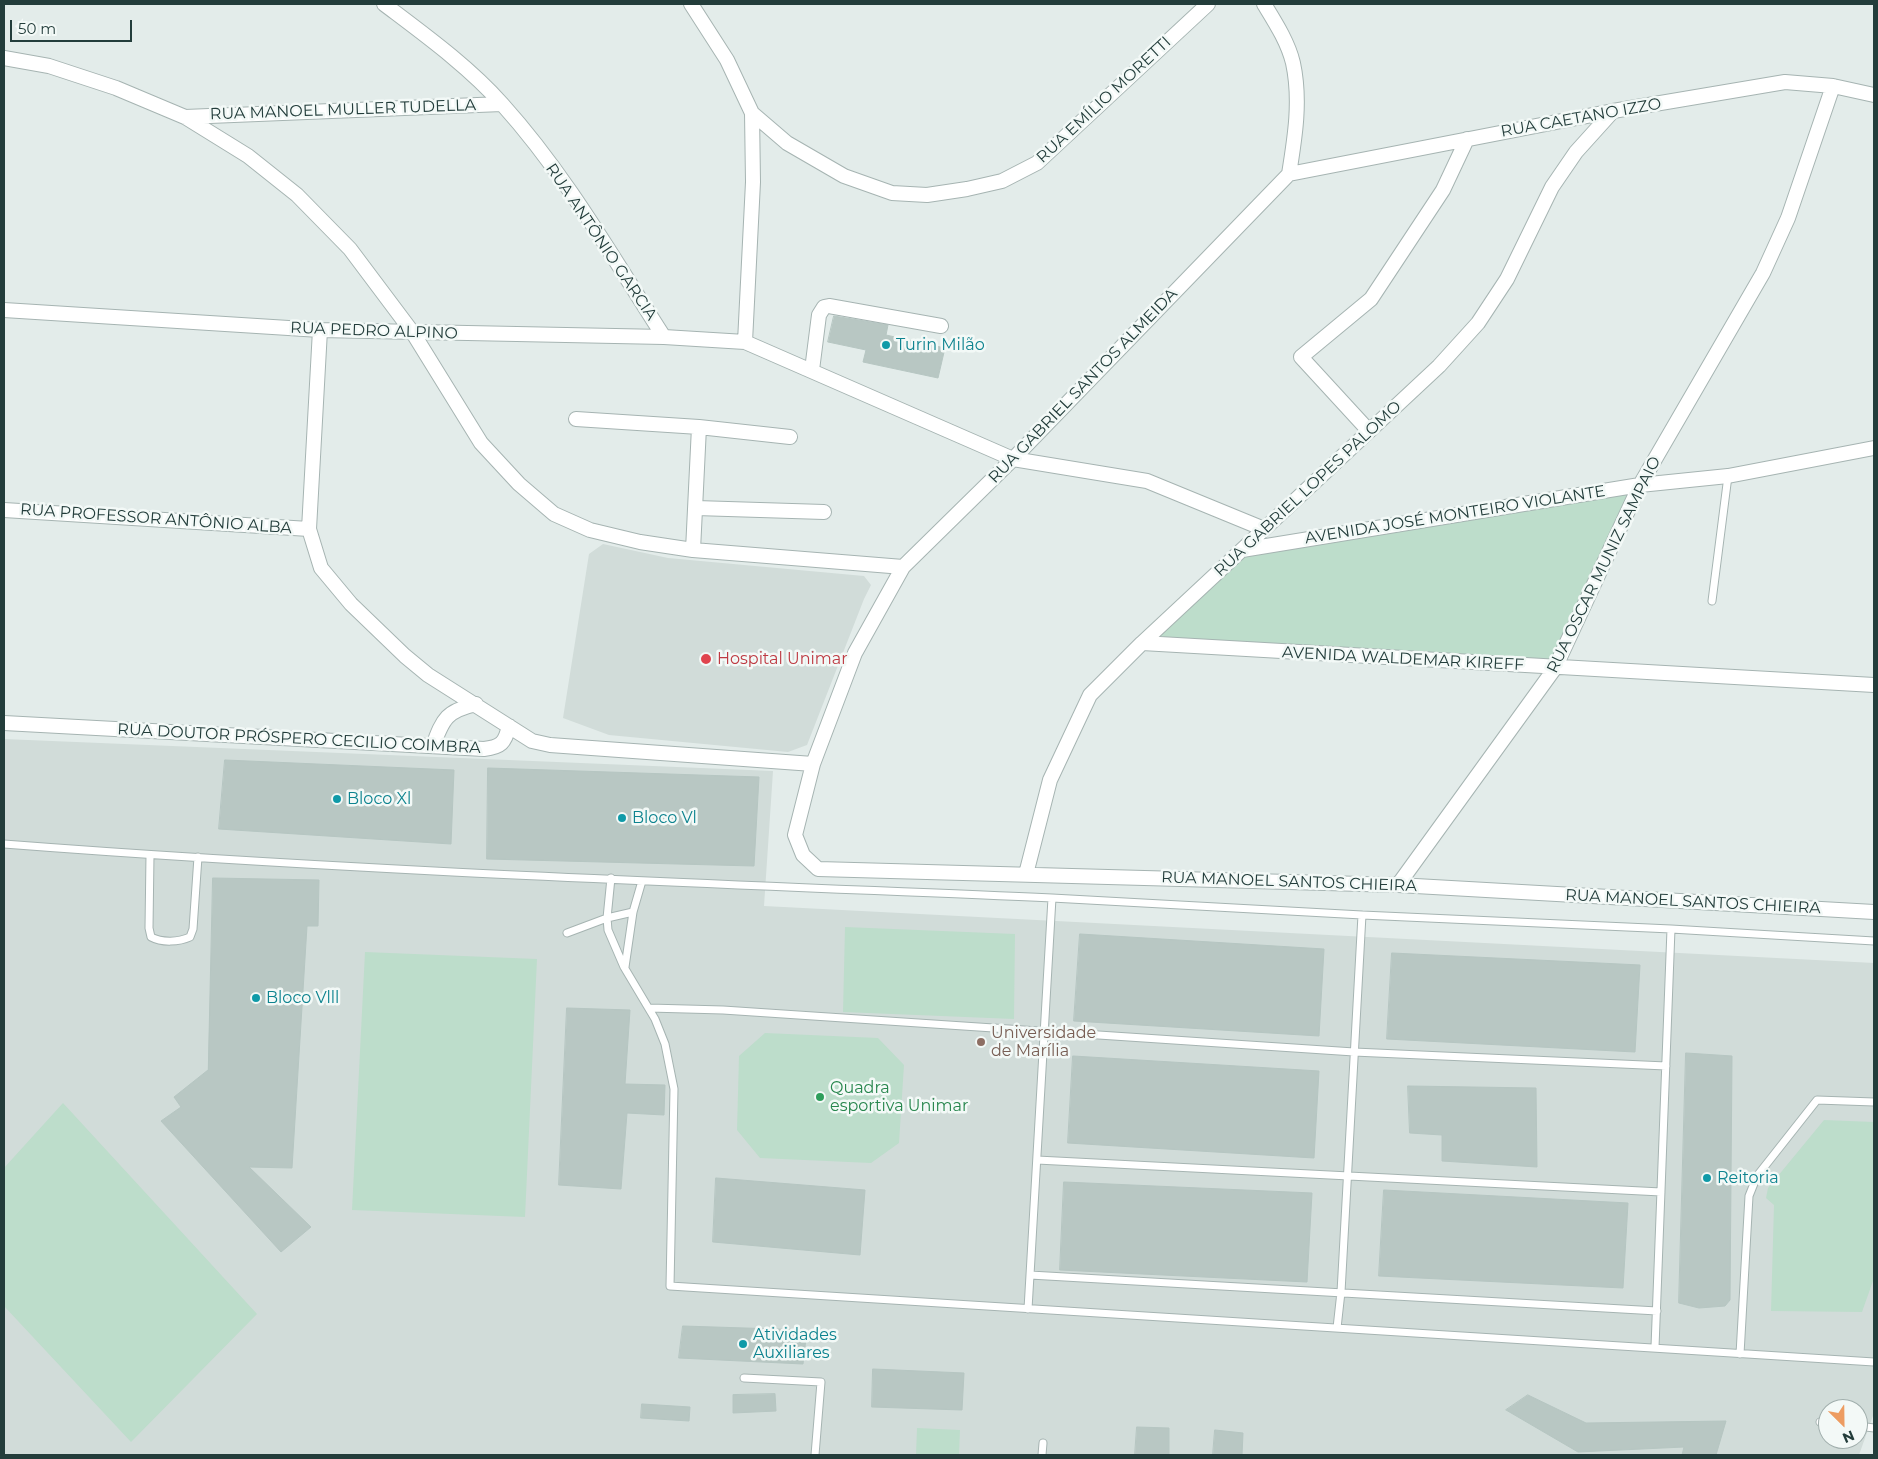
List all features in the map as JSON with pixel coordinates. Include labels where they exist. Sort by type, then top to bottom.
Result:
[{"type":"street","name":"RUA ANTÔNIO GARCIA","points":[[384,4],[444,50],[502,104],[566,183],[664,338]]},
{"type":"street","name":"RUA EMÍLIO MORETTI","points":[[691,4],[728,60],[752,113],[787,143],[844,176],[892,192],[927,195],[967,189],[1002,180],[1037,163],[1208,4]]},
{"type":"street","points":[[1264,4],[1282,34],[1293,62],[1297,100],[1297,129],[1288,174]]},
{"type":"street","points":[[4,58],[49,66],[116,88],[185,116],[248,156],[297,196],[350,249],[413,333],[481,442],[519,484],[554,514],[590,530],[640,542],[692,550],[903,567]]},
{"type":"street","name":"RUA CAETANO IZZO","points":[[1288,174],[1612,111],[1785,82],[1833,86],[1874,95]]},
{"type":"street","name":"RUA OSCAR MUNIZ SAMPAIO","points":[[1398,885],[1555,668],[1640,485],[1763,273],[1788,218],[1833,86]]},
{"type":"street","name":"RUA MANOEL MULLER TUDELLA","points":[[185,116],[502,104]]},
{"type":"street","name":"RUA GABRIEL LOPES PALOMO","points":[[1026,874],[1050,780],[1090,695],[1142,643],[1439,366],[1478,323],[1507,279],[1552,186],[1576,152],[1612,111]]},
{"type":"street","points":[[752,113],[754,182],[745,342],[1013,459],[1147,481],[1264,530]]},
{"type":"street","points":[[1369,431],[1301,357],[1371,299],[1443,190],[1467,139]]},
{"type":"street","name":"RUA GABRIEL SANTOS ALMEIDA","points":[[813,764],[855,653],[903,567],[1013,459],[1288,174]]},
{"type":"street","points":[[812,370],[819,315],[824,307],[829,306],[941,326]]},
{"type":"street","name":"RUA PEDRO ALPINO","points":[[4,310],[320,330],[664,338],[745,342]]},
{"type":"street","points":[[320,330],[309,529],[321,568],[351,604],[404,656],[428,675],[509,726],[532,740],[550,746],[813,764]]},
{"type":"street","points":[[576,420],[698,427],[790,437]]},
{"type":"street","points":[[692,550],[696,508],[698,427]]},
{"type":"street","name":"AVENIDA JOSÉ MONTEIRO VIOLANTE","points":[[1242,550],[1640,485],[1728,476],[1874,448]]},
{"type":"street","points":[[696,508],[824,512]]},
{"type":"street","name":"RUA PROFESSOR ANTÔNIO ALBA","points":[[4,510],[309,529]]},
{"type":"street","name":"AVENIDA WALDEMAR KIREFF","points":[[1142,643],[1874,685]]},
{"type":"street","points":[[433,746],[440,727],[451,712],[476,704]]},
{"type":"street","name":"RUA DOUTOR PRÓSPERO CECILIO COIMBRA","points":[[4,723],[433,746],[498,747],[506,740],[509,726]]},
{"type":"street","name":"RUA MANOEL SANTOS CHIEIRA","points":[[813,764],[795,836],[803,854],[818,869],[1398,885],[1874,912]]},
{"type":"lane","points":[[1712,601],[1728,476]]},
{"type":"lane","points":[[4,844],[150,855],[642,881],[1052,898],[1874,941]]},
{"type":"lane","points":[[150,855],[149,928],[151,937],[158,941],[183,940],[190,936],[193,929],[198,857]]},
{"type":"lane","points":[[611,878],[607,918],[608,930],[624,967],[649,1008],[665,1044],[674,1089],[670,1286],[1874,1362]]},
{"type":"lane","points":[[624,967],[642,881]]},
{"type":"lane","points":[[1028,1308],[1052,898]]},
{"type":"lane","points":[[567,933],[607,918],[634,912]]},
{"type":"lane","points":[[1337,1328],[1341,1292],[1362,915]]},
{"type":"lane","points":[[1655,1347],[1671,929]]},
{"type":"lane","points":[[649,1008],[798,1015],[1354,1052],[1666,1066]]},
{"type":"lane","points":[[1740,1354],[1744,1317],[1750,1196],[1756,1176],[1817,1100],[1874,1102]]},
{"type":"lane","points":[[1037,1160],[1662,1192]]},
{"type":"lane","points":[[1030,1275],[1656,1310]]},
{"type":"lane","points":[[744,1378],[821,1382],[815,1455]]},
{"type":"lane","points":[[1042,1455],[1043,1443]]},
{"type":"shaded area","name":"Hospital Unimar","points":[[603,544],[668,558],[864,576],[871,585],[807,745],[788,752],[609,735],[563,718],[589,554]]},
{"type":"shaded area","name":"Universidade de Marília","points":[[4,739],[773,771],[764,906],[1874,963],[1874,1413],[1868,1430],[1868,1399],[1818,1399],[1818,1449],[1861,1449],[1859,1455],[4,1455]]},
{"type":"green space","points":[[1640,485],[1555,668],[1142,643],[1242,550]]},
{"type":"green space","points":[[845,927],[1015,934],[1014,1019],[843,1012]]},
{"type":"green space","points":[[365,952],[537,959],[525,1217],[352,1210]]},
{"type":"green space","name":"Quadra esportiva Unimar","points":[[765,1033],[878,1038],[904,1065],[899,1143],[871,1163],[760,1158],[737,1130],[739,1056]]},
{"type":"green space","points":[[63,1103],[257,1314],[131,1442],[4,1306],[4,1168]]},
{"type":"green space","points":[[1824,1120],[1874,1122],[1874,1278],[1862,1312],[1771,1311],[1774,1205],[1766,1198],[1768,1188]]},
{"type":"green space","points":[[917,1428],[960,1430],[959,1455],[916,1455]]},
{"type":"building","name":"Turin Milão","points":[[834,316],[888,325],[886,335],[945,348],[938,378],[863,362],[866,350],[828,342]]},
{"type":"building","name":"Bloco Xl","points":[[225,760],[454,770],[451,844],[219,829]]},
{"type":"building","name":"Bloco Vl","points":[[488,768],[759,777],[754,866],[487,859]]},
{"type":"building","name":"Bloco Vlll","points":[[213,878],[319,880],[318,926],[307,926],[292,1168],[249,1167],[311,1227],[281,1252],[161,1121],[181,1107],[174,1097],[208,1070]]},
{"type":"building","points":[[1080,934],[1324,949],[1319,1036],[1074,1021]]},
{"type":"building","points":[[1392,953],[1640,965],[1635,1052],[1387,1039]]},
{"type":"building","points":[[567,1008],[630,1010],[625,1084],[665,1085],[664,1115],[627,1113],[621,1189],[559,1185]]},
{"type":"building","name":"Reitoria","points":[[1686,1053],[1732,1056],[1730,1300],[1725,1306],[1699,1308],[1679,1303]]},
{"type":"building","points":[[1073,1056],[1319,1071],[1314,1158],[1068,1143]]},
{"type":"building","points":[[1408,1086],[1536,1088],[1537,1167],[1442,1161],[1442,1135],[1410,1133]]},
{"type":"building","points":[[716,1178],[865,1190],[860,1255],[713,1242]]},
{"type":"building","points":[[1064,1182],[1312,1193],[1307,1282],[1060,1270]]},
{"type":"building","points":[[1384,1190],[1628,1203],[1623,1288],[1379,1276]]},
{"type":"building","name":"Atividades Auxiliares","points":[[683,1326],[807,1330],[803,1364],[679,1358]]},
{"type":"building","points":[[873,1369],[964,1373],[962,1410],[872,1407]]},
{"type":"building","points":[[775,1394],[776,1411],[733,1413],[733,1395]]},
{"type":"building","points":[[1528,1395],[1586,1423],[1726,1421],[1716,1455],[1682,1455],[1684,1447],[1578,1452],[1506,1410]]},
{"type":"building","points":[[642,1404],[690,1407],[689,1421],[641,1418]]},
{"type":"building","points":[[1137,1427],[1169,1428],[1169,1455],[1135,1455]]},
{"type":"building","points":[[1215,1430],[1243,1433],[1242,1455],[1213,1455]]},
{"type":"place","name":"Turin Milão","points":[[886,345]]},
{"type":"place","name":"Hospital Unimar","points":[[706,659]]},
{"type":"place","name":"Bloco Xl","points":[[337,799]]},
{"type":"place","name":"Bloco Vl","points":[[622,818]]},
{"type":"place","name":"Bloco Vlll","points":[[256,998]]},
{"type":"place","name":"Universidade de Marília","points":[[981,1042]]},
{"type":"place","name":"Quadra esportiva Unimar","points":[[820,1097]]},
{"type":"place","name":"Reitoria","points":[[1707,1178]]},
{"type":"place","name":"Atividades Auxiliares","points":[[743,1344]]}]
